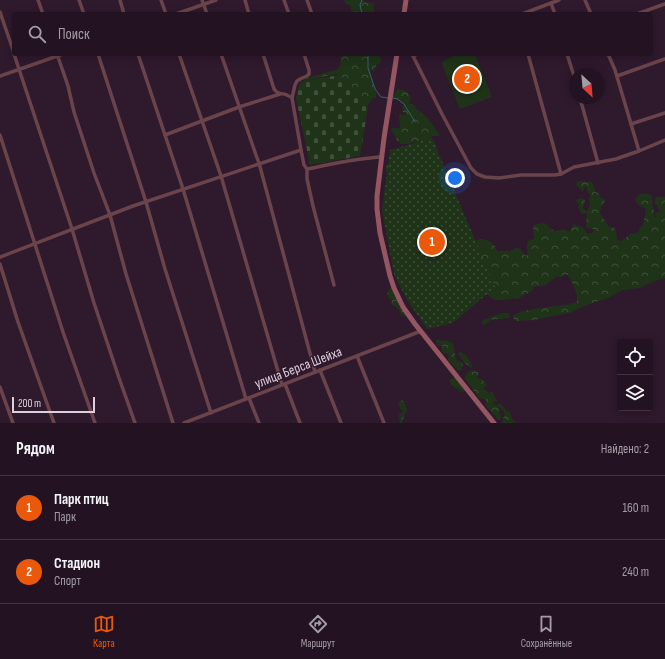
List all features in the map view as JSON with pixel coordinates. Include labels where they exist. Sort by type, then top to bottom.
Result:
[{"type":"main road","points":[[404,12],[406,0]]},
{"type":"main road","points":[[397,56],[377,196],[380,233],[388,270],[394,288],[403,307],[494,423]]},
{"type":"street","points":[[38,0],[42,12]]},
{"type":"street","points":[[79,0],[83,12]]},
{"type":"street","points":[[120,0],[123,12]]},
{"type":"street","points":[[161,0],[165,12]]},
{"type":"street","points":[[180,12],[203,2],[216,0]]},
{"type":"street","points":[[245,0],[249,12]]},
{"type":"street","points":[[284,0],[288,12]]},
{"type":"street","points":[[307,0],[311,12]]},
{"type":"street","points":[[526,12],[549,2],[559,0]]},
{"type":"street","points":[[585,0],[590,12]]},
{"type":"street","points":[[203,2],[206,12]]},
{"type":"street","points":[[549,2],[553,12]]},
{"type":"street","points":[[643,12],[665,4]]},
{"type":"street","points":[[0,12],[12,48]]},
{"type":"street","points":[[15,56],[72,229],[94,303],[135,423]]},
{"type":"street","points":[[0,76],[54,56]]},
{"type":"street","points":[[57,56],[68,86],[74,112],[110,215],[126,274],[173,423]]},
{"type":"street","points":[[99,56],[146,202],[165,269],[211,413]]},
{"type":"street","points":[[139,56],[183,189],[248,398],[259,423]]},
{"type":"street","points":[[180,56],[221,176],[283,385],[300,423]]},
{"type":"street","points":[[222,56],[259,163],[315,372]]},
{"type":"street","points":[[264,56],[274,89],[280,94]]},
{"type":"street","points":[[305,56],[309,74],[297,81],[292,98],[313,206],[334,285]]},
{"type":"street","points":[[413,56],[471,168],[477,174],[484,177],[500,178],[521,175],[555,176],[574,168],[616,159],[665,140]]},
{"type":"street","points":[[529,56],[561,174]]},
{"type":"street","points":[[568,56],[571,68]]},
{"type":"street","points":[[609,56],[617,76],[639,151]]},
{"type":"street","points":[[617,76],[665,59]]},
{"type":"street","points":[[165,134],[280,94],[287,94],[292,98]]},
{"type":"street","points":[[582,104],[598,163]]},
{"type":"street","points":[[631,124],[665,114]]},
{"type":"street","points":[[0,134],[63,332],[95,423]]},
{"type":"street","points":[[0,257],[146,202],[301,150]]},
{"type":"street","points":[[307,169],[345,161],[366,158],[382,158]]},
{"type":"street","points":[[0,264],[18,322],[54,423]]},
{"type":"street","name":"улица Берса Шейха","points":[[184,423],[421,331]]},
{"type":"street","points":[[357,356],[384,423]]},
{"type":"street","points":[[320,370],[341,423]]},
{"type":"street","points":[[0,387],[13,423]]},
{"type":"green space","points":[[344,0],[363,0],[365,2],[373,3],[374,12],[351,12],[350,5]]},
{"type":"green space","points":[[342,56],[378,56],[381,58],[381,62],[377,64],[374,72],[371,69],[370,73],[376,90],[376,98],[373,98],[366,107],[337,74],[304,81],[306,78],[339,68]]},
{"type":"green space","points":[[454,56],[476,56],[492,97],[460,109],[441,62]]},
{"type":"green space","points":[[339,75],[369,102],[360,156],[310,165],[296,98],[300,82]]},
{"type":"green space","points":[[397,89],[406,91],[411,98],[409,103],[415,106],[417,110],[428,118],[439,133],[439,136],[432,136],[430,140],[420,143],[414,142],[402,144],[397,141],[391,130],[392,128],[400,128],[399,115],[406,114],[403,112],[403,102],[398,101],[393,97]]},
{"type":"green space","points":[[432,138],[495,287],[453,323],[427,329],[407,300],[394,274],[382,210],[390,150]]},
{"type":"green space","points":[[432,140],[437,147],[434,150],[475,240],[480,239],[490,242],[494,245],[497,251],[510,251],[516,248],[520,249],[526,256],[528,252],[527,243],[529,240],[534,239],[533,226],[537,224],[545,223],[554,231],[563,229],[570,231],[573,224],[582,227],[588,234],[594,232],[593,229],[587,228],[587,214],[582,214],[578,208],[579,204],[576,201],[577,199],[582,198],[585,200],[583,208],[586,211],[588,210],[590,204],[589,198],[591,195],[588,193],[587,187],[585,186],[584,190],[582,191],[576,184],[577,182],[591,182],[593,184],[595,192],[599,193],[600,197],[605,201],[601,207],[600,213],[609,227],[613,227],[616,230],[617,240],[621,241],[631,233],[635,234],[643,225],[646,209],[639,205],[635,199],[641,194],[650,194],[652,196],[652,206],[654,209],[653,212],[655,218],[655,213],[660,212],[655,204],[655,198],[665,196],[665,278],[640,288],[623,290],[608,298],[570,313],[535,320],[514,320],[513,316],[524,311],[574,303],[577,301],[577,298],[573,284],[568,275],[564,274],[561,277],[553,279],[546,285],[534,287],[532,291],[517,299],[495,300],[489,296],[390,174],[386,172],[385,168],[387,165]]},
{"type":"green space","points":[[390,288],[393,289],[401,309],[406,315],[405,316],[391,304],[392,300],[387,294]]},
{"type":"green space","points":[[502,313],[508,313],[510,316],[509,318],[490,320],[484,325],[482,324],[483,320]]},
{"type":"green space","points":[[438,339],[453,343],[456,359],[463,363],[460,371],[448,360],[449,354],[443,353],[441,349],[443,346],[437,346],[436,340]]},
{"type":"green space","points":[[460,352],[465,354],[470,360],[472,364],[471,368],[460,357],[458,353]]},
{"type":"green space","points":[[472,370],[479,373],[477,377],[478,379],[482,379],[487,385],[484,389],[489,393],[493,393],[497,401],[494,401],[493,403],[496,406],[500,403],[508,412],[510,412],[512,419],[516,423],[502,423],[505,414],[499,406],[499,412],[501,415],[500,420],[498,420],[488,409],[485,404],[486,399],[479,398],[464,377]]},
{"type":"green space","points":[[454,378],[464,391],[462,392],[452,385],[450,379]]},
{"type":"green space","points":[[401,400],[404,401],[407,410],[402,423],[400,423],[399,414],[403,412],[398,403]]},
{"type":"waterway","points":[[362,0],[360,5],[362,12]]},
{"type":"waterway","points":[[368,56],[368,68],[375,89],[381,97],[388,98]]},
{"type":"waterway","points":[[393,98],[398,99],[404,104],[415,122]]},
{"type":"place","name":"Стадион","points":[[467,79]]},
{"type":"place","name":"Парк птиц","points":[[432,242]]}]
